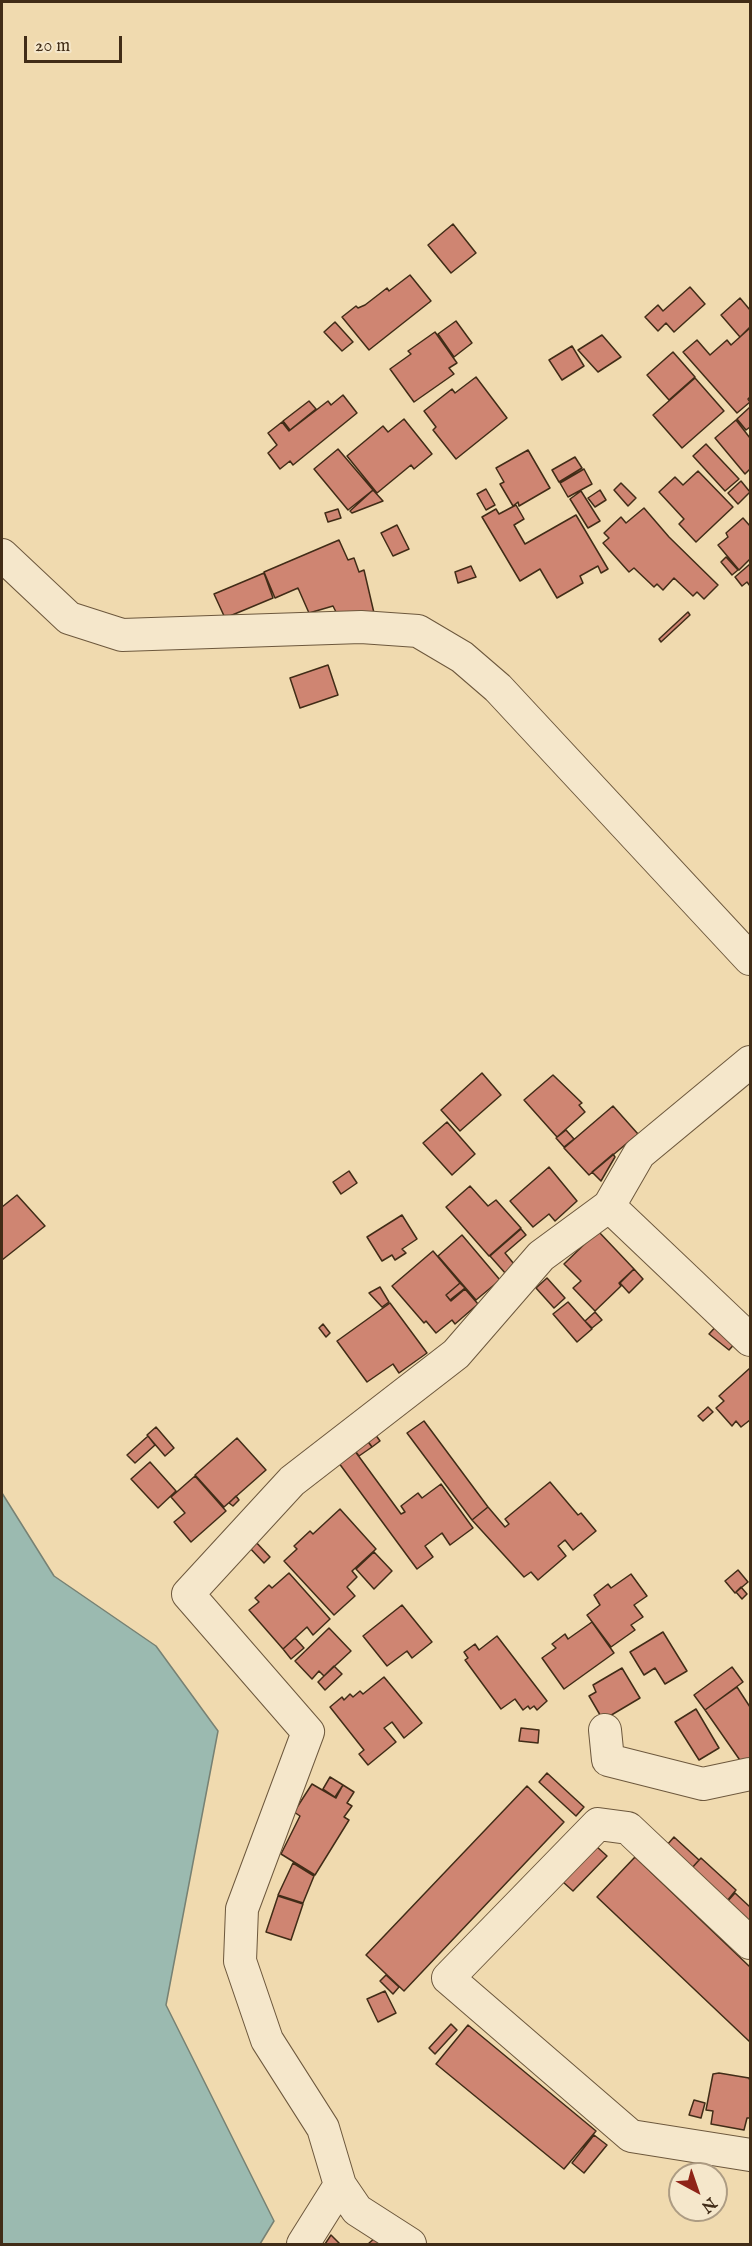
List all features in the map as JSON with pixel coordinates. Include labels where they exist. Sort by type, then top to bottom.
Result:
[{"type":"street","points":[[2,555],[69,618],[122,635],[361,627],[418,631],[462,657],[498,688],[750,959]]},
{"type":"street","points":[[410,2244],[357,2210],[340,2184],[323,2128],[267,2040],[240,1961],[242,1909],[308,1732],[188,1594],[292,1481],[456,1354],[541,1256],[609,1206],[639,1154],[750,1062]]},
{"type":"street","points":[[609,1206],[750,1340]]},
{"type":"street","points":[[605,1730],[608,1760],[703,1784],[750,1773]]},
{"type":"street","points":[[750,1943],[628,1828],[598,1824],[448,1978],[631,2136],[750,2155]]},
{"type":"street","points":[[303,2244],[340,2184]]},
{"type":"water","points":[[2,1493],[54,1576],[156,1646],[218,1731],[166,2005],[274,2221],[260,2244],[2,2244]]},
{"type":"building","points":[[453,224],[476,253],[451,273],[428,245]]},
{"type":"building","points":[[410,275],[431,301],[369,350],[342,317],[356,306],[358,308],[365,305],[387,288],[389,291]]},
{"type":"building","points":[[690,287],[705,304],[674,332],[666,323],[658,331],[645,317],[658,305],[663,311]]},
{"type":"building","points":[[740,298],[750,310],[750,327],[740,337],[721,315]]},
{"type":"building","points":[[456,321],[472,343],[454,357],[438,334]]},
{"type":"building","points":[[335,322],[353,342],[342,351],[324,332]]},
{"type":"building","points":[[750,328],[750,397],[748,399],[750,402],[737,413],[683,352],[697,340],[710,355],[727,340],[731,345]]},
{"type":"building","points":[[435,332],[457,363],[449,368],[454,374],[414,402],[390,369],[411,354],[408,351]]},
{"type":"building","points":[[602,335],[621,357],[598,372],[578,350]]},
{"type":"building","points":[[572,346],[584,366],[562,380],[549,360]]},
{"type":"building","points":[[673,352],[695,377],[669,400],[647,375]]},
{"type":"building","points":[[476,377],[507,418],[456,459],[433,430],[436,427],[424,411],[452,389],[455,393]]},
{"type":"building","points":[[695,378],[724,411],[682,448],[653,415]]},
{"type":"building","points":[[343,395],[357,413],[293,465],[290,461],[280,469],[268,453],[277,445],[268,433],[282,422],[289,431],[328,401],[331,405]]},
{"type":"building","points":[[309,401],[316,409],[290,430],[283,421]]},
{"type":"building","points":[[750,407],[750,427],[746,430],[737,419]]},
{"type":"building","points":[[404,419],[432,454],[414,469],[411,465],[377,493],[347,456],[383,426],[388,432]]},
{"type":"building","points":[[736,420],[750,438],[750,469],[745,474],[715,438]]},
{"type":"building","points":[[706,444],[739,479],[725,491],[693,456]]},
{"type":"building","points":[[338,449],[373,490],[348,510],[314,469]]},
{"type":"building","points":[[528,450],[550,488],[519,506],[518,502],[513,506],[500,484],[504,482],[496,468]]},
{"type":"building","points":[[575,457],[582,468],[559,482],[552,470]]},
{"type":"building","points":[[584,469],[592,484],[568,497],[560,483]]},
{"type":"building","points":[[698,471],[733,507],[696,542],[679,524],[684,519],[659,492],[675,477],[683,485]]},
{"type":"building","points":[[741,481],[750,492],[738,504],[728,493]]},
{"type":"building","points":[[621,483],[636,498],[628,506],[614,490]]},
{"type":"building","points":[[486,489],[495,505],[486,510],[477,494]]},
{"type":"building","points":[[373,490],[383,501],[352,513],[350,511]]},
{"type":"building","points":[[600,490],[606,500],[595,507],[588,498]]},
{"type":"building","points":[[581,491],[600,521],[588,528],[570,499]]},
{"type":"building","points":[[516,505],[524,519],[514,525],[525,544],[576,515],[608,569],[601,573],[598,566],[580,576],[583,583],[557,598],[540,569],[520,581],[482,517],[496,509],[499,514]]},
{"type":"building","points":[[644,508],[669,537],[718,585],[704,599],[697,592],[693,596],[674,578],[663,590],[657,584],[654,587],[634,568],[629,572],[603,543],[609,538],[604,533],[621,517],[626,523]]},
{"type":"building","points":[[338,509],[341,518],[328,522],[325,513]]},
{"type":"building","points":[[743,518],[750,526],[750,559],[739,570],[718,545],[728,537],[726,533]]},
{"type":"building","points":[[397,525],[409,549],[393,556],[381,533]]},
{"type":"building","points":[[339,540],[348,560],[354,558],[359,572],[364,570],[374,613],[338,616],[333,606],[309,613],[298,588],[275,598],[264,572]]},
{"type":"building","points":[[726,557],[738,570],[732,575],[721,562]]},
{"type":"building","points":[[750,564],[750,586],[747,582],[742,586],[735,577]]},
{"type":"building","points":[[471,566],[476,577],[458,583],[455,572]]},
{"type":"building","points":[[264,573],[273,598],[225,618],[214,594]]},
{"type":"building","points":[[688,612],[690,615],[661,642],[659,639]]},
{"type":"building","points":[[328,665],[338,695],[300,708],[290,678]]},
{"type":"building","points":[[482,1073],[501,1095],[460,1131],[441,1110]]},
{"type":"building","points":[[553,1075],[582,1103],[579,1105],[585,1112],[557,1137],[524,1100]]},
{"type":"building","points":[[613,1106],[638,1134],[589,1175],[564,1148]]},
{"type":"building","points":[[447,1122],[475,1154],[452,1175],[423,1143]]},
{"type":"building","points":[[566,1130],[574,1139],[564,1147],[556,1138]]},
{"type":"building","points":[[613,1154],[615,1157],[601,1181],[592,1172]]},
{"type":"building","points":[[549,1167],[577,1201],[555,1221],[549,1214],[533,1227],[510,1201]]},
{"type":"building","points":[[349,1171],[357,1183],[341,1194],[333,1182]]},
{"type":"building","points":[[470,1186],[488,1206],[496,1200],[521,1228],[489,1256],[446,1207]]},
{"type":"building","points":[[17,1195],[45,1226],[2,1260],[2,1207]]},
{"type":"building","points":[[402,1215],[417,1239],[402,1249],[406,1253],[395,1260],[392,1255],[382,1261],[367,1237]]},
{"type":"building","points":[[521,1229],[526,1235],[505,1253],[514,1264],[506,1274],[490,1256]]},
{"type":"building","points":[[598,1231],[634,1269],[619,1283],[621,1286],[595,1311],[573,1288],[581,1281],[564,1264]]},
{"type":"building","points":[[462,1235],[500,1280],[476,1300],[438,1256]]},
{"type":"building","points":[[433,1251],[460,1283],[446,1295],[451,1301],[465,1289],[478,1304],[455,1324],[452,1320],[436,1333],[426,1321],[424,1323],[392,1286]]},
{"type":"building","points":[[634,1269],[643,1279],[629,1293],[620,1283]]},
{"type":"building","points":[[547,1278],[565,1298],[554,1308],[536,1288]]},
{"type":"building","points":[[460,1283],[465,1288],[450,1300],[446,1295]]},
{"type":"building","points":[[380,1287],[389,1302],[382,1307],[369,1293]]},
{"type":"building","points":[[568,1302],[592,1329],[577,1342],[553,1314]]},
{"type":"building","points":[[390,1303],[427,1353],[399,1373],[393,1364],[367,1382],[337,1341]]},
{"type":"building","points":[[595,1312],[602,1320],[592,1328],[585,1321]]},
{"type":"building","points":[[720,1322],[739,1339],[729,1350],[709,1334]]},
{"type":"building","points":[[323,1324],[330,1333],[326,1337],[319,1328]]},
{"type":"building","points":[[750,1368],[750,1420],[741,1427],[736,1421],[732,1426],[716,1408],[724,1401],[719,1396]]},
{"type":"building","points":[[708,1407],[713,1412],[703,1421],[698,1416]]},
{"type":"building","points":[[424,1421],[488,1507],[472,1520],[407,1433]]},
{"type":"building","points":[[156,1427],[174,1448],[165,1456],[147,1435]]},
{"type":"building","points":[[370,1427],[380,1441],[372,1447],[362,1433]]},
{"type":"building","points":[[362,1434],[372,1447],[359,1456],[349,1443]]},
{"type":"building","points":[[148,1436],[155,1445],[135,1463],[127,1455]]},
{"type":"building","points":[[237,1438],[266,1470],[224,1507],[195,1475]]},
{"type":"building","points":[[349,1443],[401,1514],[405,1512],[401,1506],[418,1493],[422,1498],[441,1484],[473,1528],[450,1545],[442,1533],[425,1546],[433,1557],[417,1569],[333,1455]]},
{"type":"building","points":[[150,1462],[176,1491],[158,1508],[131,1479]]},
{"type":"building","points":[[195,1476],[226,1511],[191,1542],[174,1522],[185,1513],[171,1497]]},
{"type":"building","points":[[550,1482],[578,1515],[581,1513],[596,1531],[573,1550],[565,1540],[558,1546],[566,1556],[538,1580],[531,1572],[524,1577],[472,1520],[488,1507],[505,1527],[509,1524],[505,1519]]},
{"type":"building","points":[[236,1496],[239,1500],[233,1506],[229,1503]]},
{"type":"building","points":[[340,1509],[376,1549],[352,1571],[357,1577],[347,1587],[355,1596],[334,1615],[284,1561],[297,1549],[294,1546],[310,1531],[313,1534]]},
{"type":"building","points":[[253,1539],[270,1557],[264,1563],[247,1545]]},
{"type":"building","points":[[374,1552],[392,1571],[374,1589],[356,1569]]},
{"type":"building","points":[[738,1570],[748,1582],[735,1593],[725,1581]]},
{"type":"building","points":[[289,1573],[330,1619],[313,1635],[307,1627],[283,1649],[249,1610],[259,1602],[255,1598],[269,1585],[272,1588]]},
{"type":"building","points":[[631,1574],[647,1596],[634,1605],[643,1617],[631,1625],[635,1630],[611,1647],[587,1615],[600,1605],[594,1595],[608,1584],[611,1588]]},
{"type":"building","points":[[741,1587],[747,1594],[742,1599],[736,1592]]},
{"type":"building","points":[[402,1605],[432,1642],[412,1658],[407,1651],[387,1666],[363,1636]]},
{"type":"building","points":[[592,1622],[614,1653],[564,1689],[542,1658],[556,1648],[552,1644],[565,1634],[568,1639]]},
{"type":"building","points":[[329,1628],[351,1651],[324,1676],[319,1671],[312,1679],[295,1661]]},
{"type":"building","points":[[663,1632],[687,1671],[665,1684],[655,1668],[644,1675],[630,1652]]},
{"type":"building","points":[[497,1636],[547,1701],[537,1710],[534,1706],[530,1709],[528,1706],[523,1710],[515,1699],[501,1709],[465,1660],[468,1658],[464,1652],[475,1644],[479,1650]]},
{"type":"building","points":[[295,1638],[304,1648],[291,1659],[283,1649]]},
{"type":"building","points":[[334,1666],[342,1674],[325,1690],[318,1682]]},
{"type":"building","points":[[732,1667],[743,1682],[705,1710],[694,1695]]},
{"type":"building","points":[[622,1668],[640,1698],[603,1720],[589,1696],[596,1692],[593,1685]]},
{"type":"building","points":[[384,1677],[422,1723],[404,1738],[392,1722],[384,1728],[396,1742],[368,1765],[359,1754],[364,1750],[330,1707],[342,1697],[344,1700],[350,1694],[353,1697],[360,1691],[363,1694]]},
{"type":"building","points":[[737,1687],[750,1707],[750,1762],[744,1766],[705,1710]]},
{"type":"building","points":[[696,1709],[719,1748],[699,1760],[675,1722]]},
{"type":"building","points":[[521,1728],[539,1730],[538,1743],[519,1741]]},
{"type":"building","points":[[547,1773],[584,1807],[576,1816],[539,1782]]},
{"type":"building","points":[[330,1777],[343,1785],[335,1797],[323,1789]]},
{"type":"building","points":[[312,1784],[336,1798],[343,1785],[354,1792],[347,1803],[352,1806],[344,1817],[349,1820],[315,1875],[281,1854],[300,1816],[294,1812]]},
{"type":"building","points":[[527,1786],[564,1822],[404,1991],[366,1955]]},
{"type":"building","points":[[674,1837],[699,1860],[692,1868],[667,1845]]},
{"type":"building","points":[[596,1846],[607,1856],[573,1891],[563,1882]]},
{"type":"building","points":[[635,1857],[750,1967],[750,2042],[597,1897]]},
{"type":"building","points":[[701,1858],[736,1890],[727,1901],[691,1869]]},
{"type":"building","points":[[293,1863],[314,1876],[303,1903],[278,1895]]},
{"type":"building","points":[[735,1893],[750,1907],[750,1924],[726,1903]]},
{"type":"building","points":[[278,1896],[303,1904],[291,1940],[266,1932]]},
{"type":"building","points":[[386,1975],[399,1987],[393,1994],[380,1981]]},
{"type":"building","points":[[385,1991],[396,2013],[378,2022],[367,1999]]},
{"type":"building","points":[[451,2024],[457,2030],[435,2054],[429,2048]]},
{"type":"building","points":[[468,2025],[596,2131],[564,2169],[436,2064]]},
{"type":"building","points":[[713,2074],[749,2078],[750,2118],[747,2118],[744,2130],[711,2124],[713,2111],[706,2110]]},
{"type":"building","points":[[694,2100],[705,2103],[701,2118],[689,2115]]},
{"type":"building","points":[[594,2135],[607,2145],[584,2173],[572,2163]]},
{"type":"building","points":[[331,2235],[340,2244],[325,2244]]},
{"type":"building","points":[[376,2237],[383,2244],[368,2244]]}]
